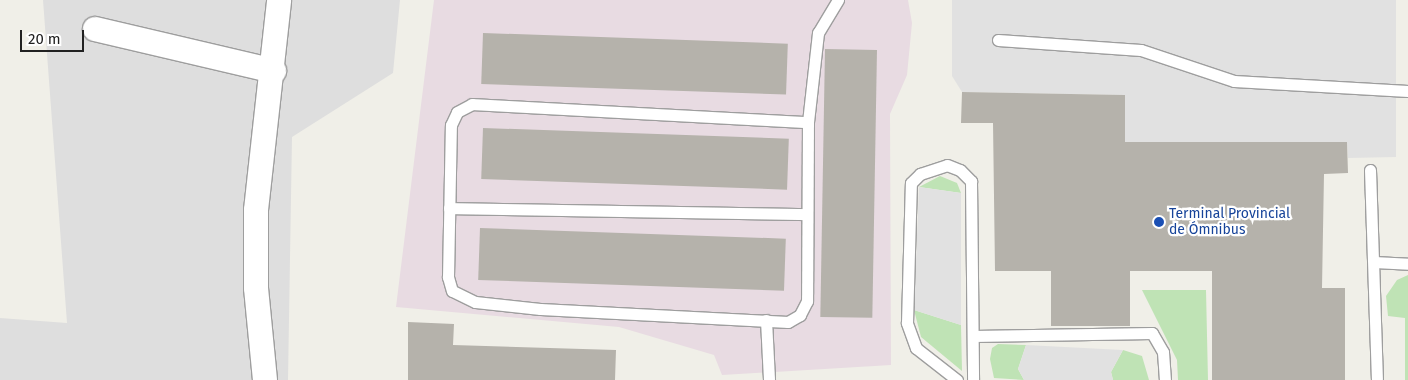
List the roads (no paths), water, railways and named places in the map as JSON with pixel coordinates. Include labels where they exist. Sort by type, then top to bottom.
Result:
[{"type":"street","points":[[265,380],[256,288],[256,210],[274,71],[279,0]]},
{"type":"street","points":[[95,29],[274,71]]},
{"type":"lane","points":[[808,122],[472,104],[457,112],[451,125],[448,277],[452,291],[475,302],[788,322],[800,315],[807,301],[808,122],[818,33],[838,0]]},
{"type":"lane","points":[[998,40],[1141,50],[1234,81],[1408,91]]},
{"type":"lane","points":[[957,380],[916,348],[907,322],[908,200],[911,183],[934,167],[960,170],[971,181],[973,380]]},
{"type":"lane","points":[[1370,170],[1378,378]]},
{"type":"lane","points":[[449,208],[807,214]]},
{"type":"lane","points":[[1374,262],[1408,264]]},
{"type":"lane","points":[[766,320],[769,380]]},
{"type":"lane","points":[[973,336],[1152,333],[1163,352],[1165,380]]},
{"type":"place","name":"Terminal Provincial de Ómnibus","points":[[1159,222]]}]
